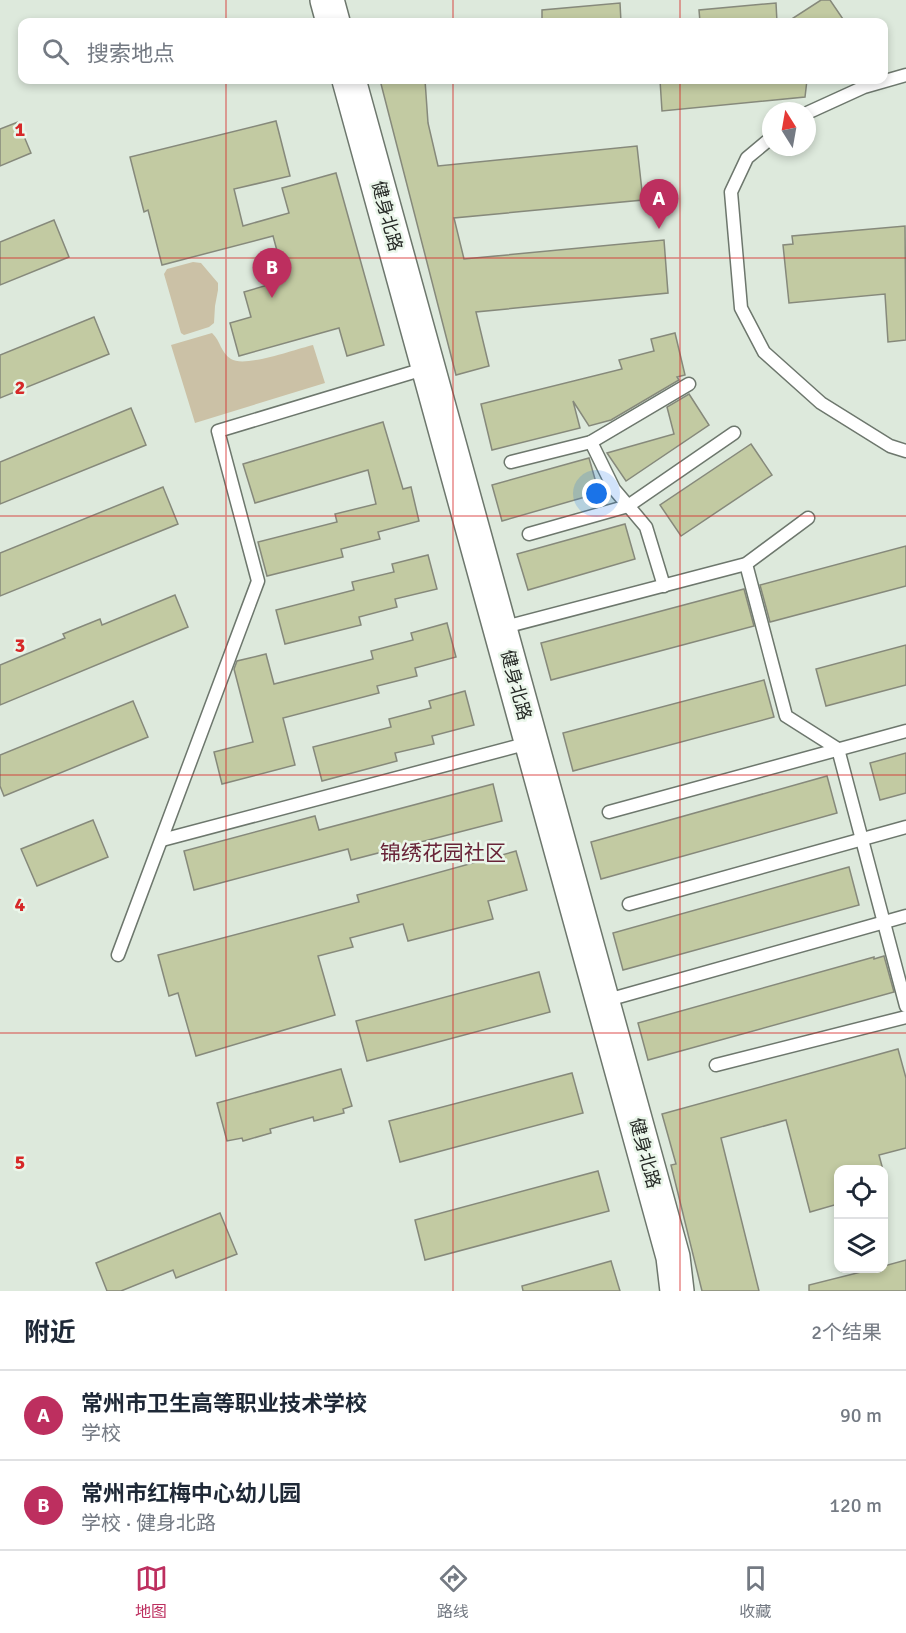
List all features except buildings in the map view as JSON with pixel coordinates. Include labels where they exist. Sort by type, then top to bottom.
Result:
[{"type":"street","points":[[327,0],[332,18]]},
{"type":"street","name":"健身北路","points":[[350,84],[673,1257],[677,1291]]},
{"type":"lane","points":[[888,80],[906,75]]},
{"type":"lane","points":[[816,109],[874,84]]},
{"type":"lane","points":[[762,146],[747,158],[731,192],[741,308],[764,352],[821,403],[890,446],[906,451]]},
{"type":"lane","points":[[118,955],[258,581],[218,431],[429,368]]},
{"type":"lane","points":[[511,462],[591,442],[689,384]]},
{"type":"lane","points":[[529,534],[628,506],[734,433]]},
{"type":"lane","points":[[591,442],[614,489],[646,527],[664,586]]},
{"type":"lane","points":[[500,628],[746,564],[808,518]]},
{"type":"lane","points":[[746,564],[786,716],[838,749],[906,1006]]},
{"type":"lane","points":[[609,812],[906,731]]},
{"type":"lane","points":[[162,840],[531,742]]},
{"type":"lane","points":[[629,904],[906,827]]},
{"type":"lane","points":[[603,1001],[906,916]]},
{"type":"lane","points":[[716,1065],[906,1017]]},
{"type":"shaded area","points":[[193,262],[201,263],[218,283],[214,323],[209,327],[184,335],[181,333],[164,274],[167,269]]},
{"type":"shaded area","points":[[212,333],[227,356],[238,361],[259,360],[313,345],[325,383],[195,423],[171,345]]},
{"type":"place","name":"常州市卫生高等职业技术学校","points":[[659,229]]},
{"type":"place","name":"常州市红梅中心幼儿园","points":[[272,298]]},
{"type":"district","name":"锦绣花园社区","points":[[443,853]]}]
